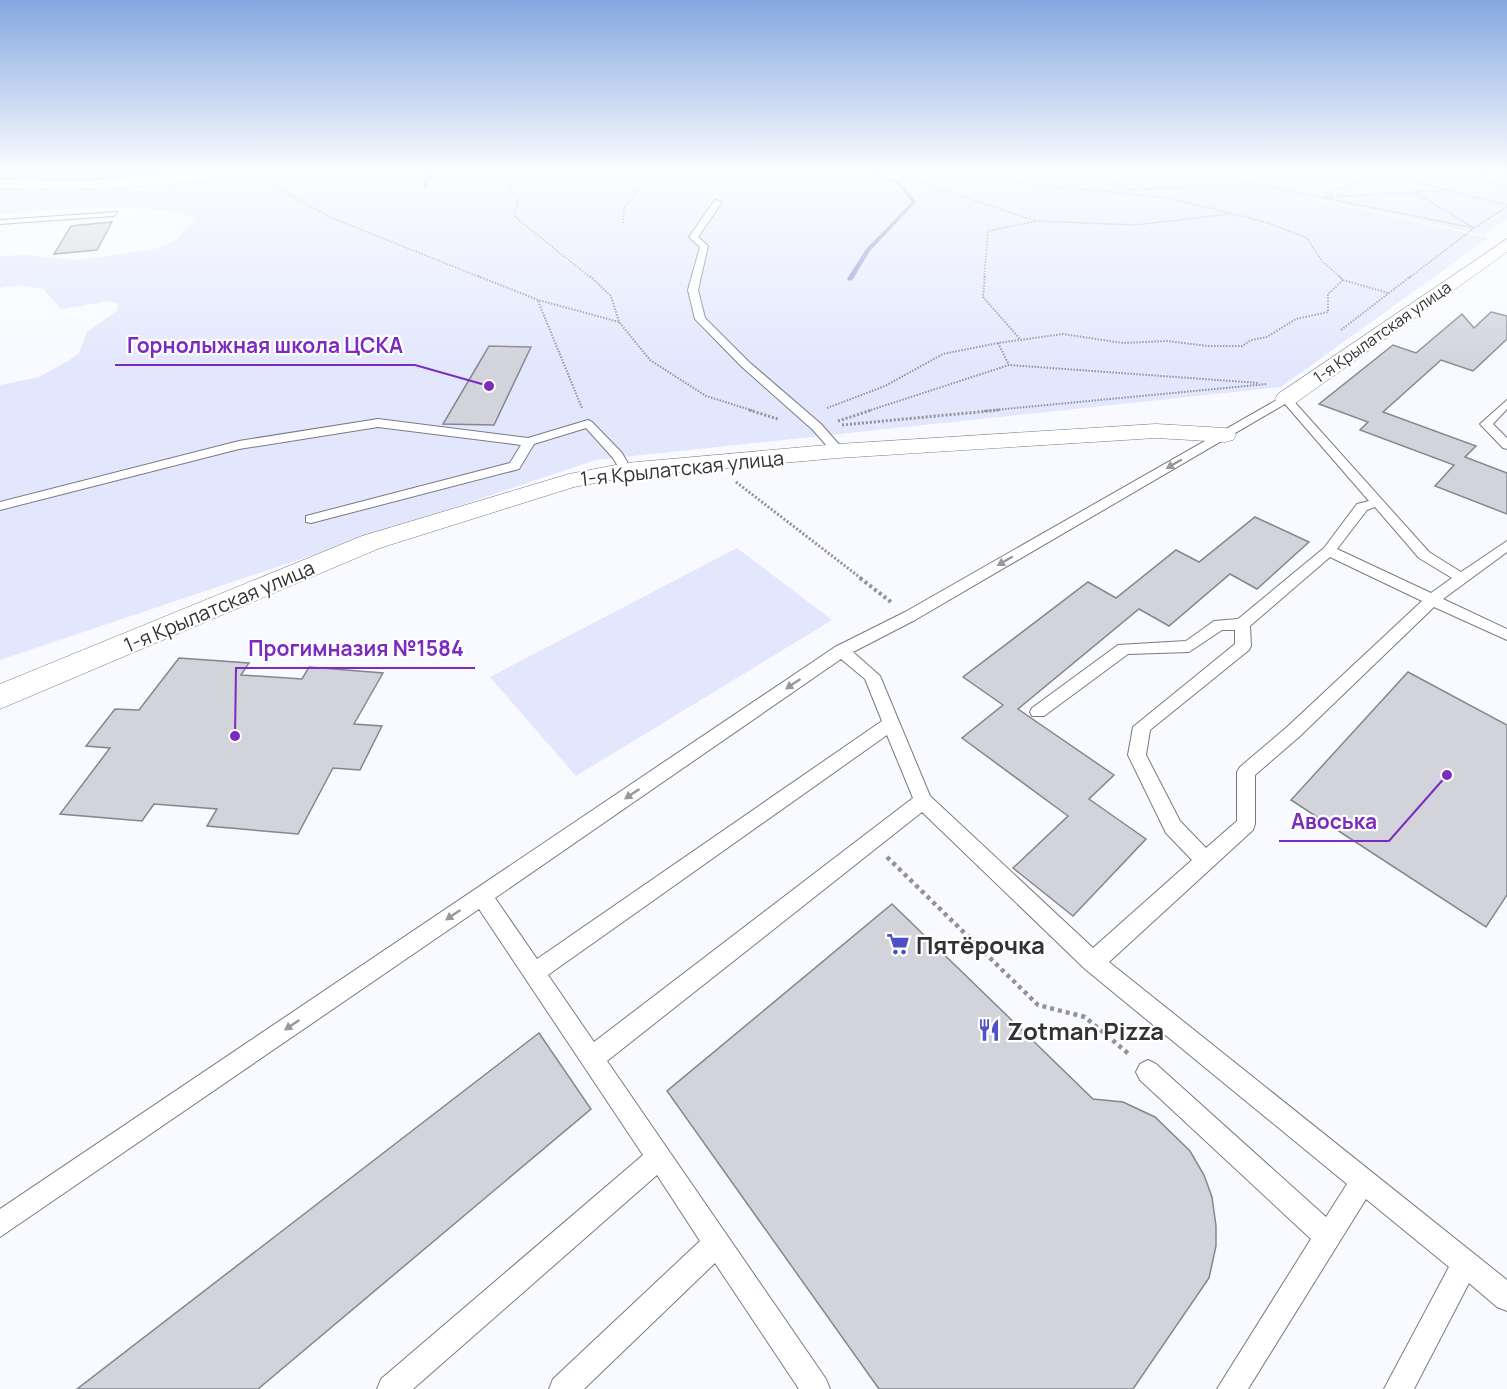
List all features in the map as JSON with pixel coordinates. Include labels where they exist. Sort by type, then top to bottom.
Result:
[{"type":"street","name":"1-я Крылатская улица","points":[[1286,399],[1506,246]]},
{"type":"street","name":"1-я Крылатская улица","points":[[0,698],[371,542],[568,481],[626,470],[709,461],[1156,431],[1225,435]]},
{"type":"lane","points":[[694,236],[704,246],[693,290],[700,319],[745,364],[817,427],[838,452]]},
{"type":"lane","points":[[0,1224],[841,651],[910,616],[1286,399],[1424,555],[1463,579]]},
{"type":"lane","points":[[1507,403],[1486,424],[1507,446]]},
{"type":"lane","points":[[0,506],[240,446],[378,423],[529,442],[588,424],[618,456],[626,470]]},
{"type":"lane","points":[[311,519],[515,466],[529,442]]},
{"type":"lane","points":[[1038,712],[1124,649],[1189,646],[1219,625],[1242,624],[1329,551],[1362,507],[1378,502]]},
{"type":"lane","points":[[1093,962],[1246,824],[1246,772],[1293,732],[1432,600],[1507,545]]},
{"type":"lane","points":[[1329,551],[1507,635]]},
{"type":"lane","points":[[1206,861],[1173,827],[1137,755],[1142,727],[1243,646],[1242,624]]},
{"type":"lane","points":[[841,651],[872,676],[923,801],[1093,962],[1507,1297]]},
{"type":"lane","points":[[534,973],[891,723]]},
{"type":"lane","points":[[592,1058],[923,801]]},
{"type":"lane","points":[[482,896],[816,1389]]},
{"type":"lane","points":[[1148,1072],[1328,1237]]},
{"type":"lane","points":[[391,1389],[659,1156]]},
{"type":"lane","points":[[1231,1389],[1364,1180]]},
{"type":"lane","points":[[563,1389],[717,1242]]},
{"type":"lane","points":[[1398,1389],[1466,1262]]},
{"type":"path","points":[[377,236],[538,300],[619,322]]},
{"type":"path","points":[[539,236],[582,269],[611,296],[619,322],[651,360],[706,396],[773,419],[808,420]]},
{"type":"path","points":[[988,236],[983,297],[1020,340]]},
{"type":"path","points":[[1300,236],[1307,238],[1322,261],[1344,280],[1388,294]]},
{"type":"path","points":[[1334,335],[1464,236]]},
{"type":"path","points":[[817,427],[826,409],[885,386],[943,354],[998,342],[1063,334],[1123,342],[1167,341],[1208,346],[1242,346],[1251,340],[1267,338],[1296,319],[1328,312],[1328,294],[1344,280]]},
{"type":"path","points":[[538,300],[588,424]]},
{"type":"path","points":[[998,342],[1009,365]]},
{"type":"path","points":[[1009,365],[1271,384],[817,427],[1009,365]]},
{"type":"path","points":[[709,461],[910,616]]},
{"type":"path","points":[[871,841],[1038,1005],[1053,1012],[1086,1017],[1148,1072]]},
{"type":"shaded area","points":[[180,236],[1478,236],[1488,238],[1281,387],[596,460],[0,660],[0,385],[39,377],[68,361],[79,353],[87,332],[118,310],[118,304],[110,301],[61,309],[43,289],[19,285],[0,288],[0,256],[26,255],[77,260],[155,249],[176,240]]},
{"type":"shaded area","points":[[737,548],[832,620],[576,776],[490,677]]},
{"type":"building","points":[[65,236],[105,236],[97,250],[54,254]]},
{"type":"building","points":[[1491,312],[1507,316],[1507,339],[1473,371],[1441,360],[1383,412],[1476,446],[1465,457],[1507,473],[1507,514],[1435,486],[1454,465],[1360,430],[1368,422],[1319,404],[1393,345],[1416,353],[1462,314],[1474,328]]},
{"type":"building","points":[[489,346],[531,347],[494,425],[443,424]]},
{"type":"building","points":[[1255,517],[1309,542],[1257,589],[1230,574],[1169,626],[1139,609],[1018,709],[1114,775],[1089,799],[1146,839],[1073,916],[1013,868],[1068,816],[962,738],[1003,705],[963,677],[1088,582],[1116,598],[1176,550],[1199,562]]},
{"type":"building","points":[[179,658],[249,663],[241,675],[302,679],[309,667],[383,673],[354,724],[382,726],[360,770],[333,768],[298,834],[207,826],[217,809],[154,804],[142,821],[60,814],[110,748],[86,746],[115,709],[139,710]]},
{"type":"building","points":[[1408,672],[1507,725],[1507,895],[1486,927],[1291,800]]},
{"type":"building","points":[[892,904],[1093,1099],[1123,1102],[1155,1117],[1190,1151],[1204,1175],[1212,1197],[1216,1226],[1216,1246],[1209,1278],[1133,1389],[879,1389],[667,1091]]},
{"type":"building","points":[[539,1033],[591,1109],[258,1389],[77,1389]]},
{"type":"waterway","points":[[850,279],[868,250],[882,236]]},
{"type":"place","name":"Горнолыжная школа ЦСКА","points":[[489,386]]},
{"type":"place","name":"Прогимназия №1584","points":[[235,736]]},
{"type":"place","name":"Авоська","points":[[1447,775]]},
{"type":"place","name":"Пятёрочка","points":[[898,944]]},
{"type":"place","name":"Zotman Pizza","points":[[989,1030]]}]
